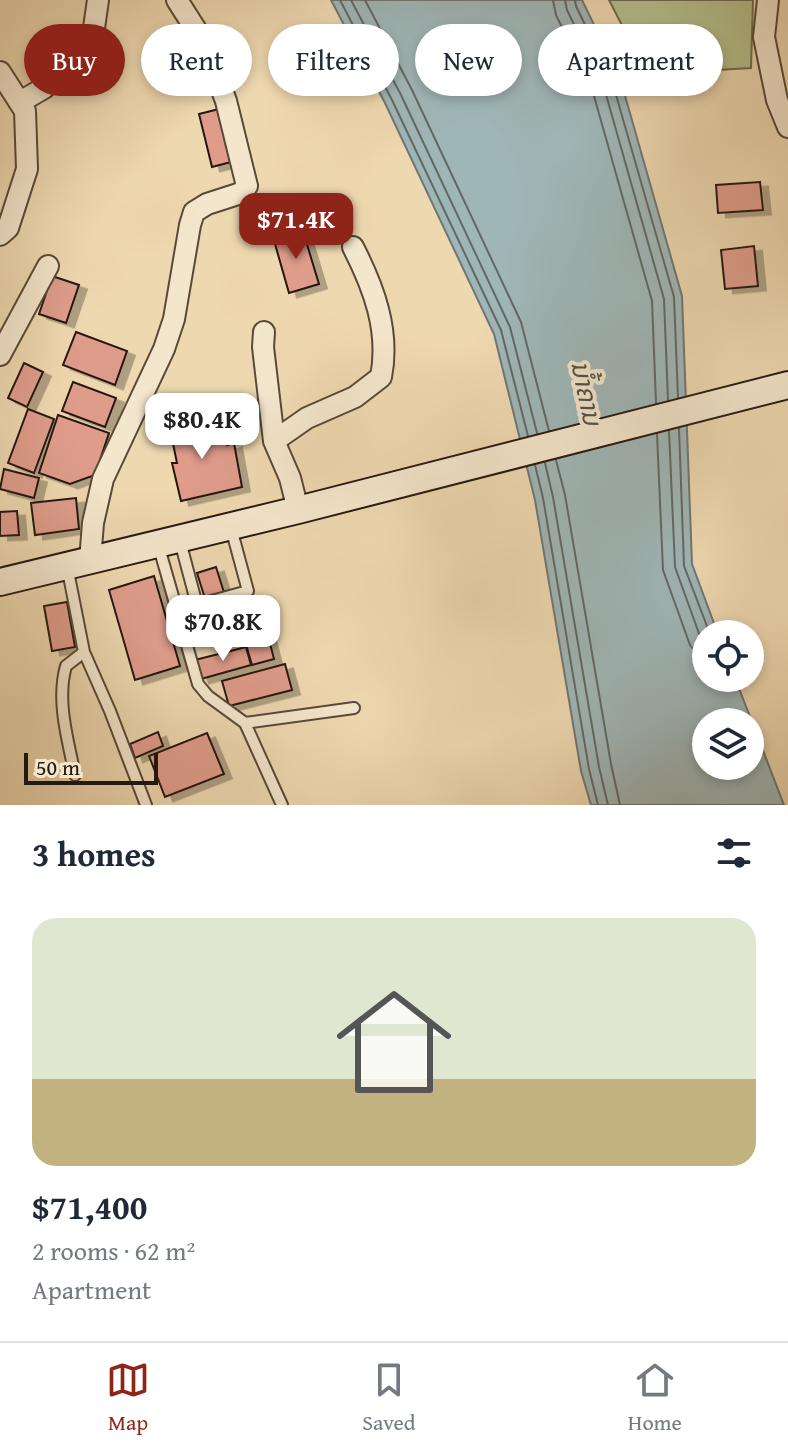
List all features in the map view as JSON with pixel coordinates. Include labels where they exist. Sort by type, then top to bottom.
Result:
[{"type":"main road","points":[[0,582],[231,527],[785,386]]},
{"type":"street","points":[[20,102],[44,88],[92,42],[98,0]]},
{"type":"street","points":[[79,563],[93,523],[103,479],[164,349],[174,319],[194,212],[207,204],[241,193],[247,186],[226,101],[205,44],[177,0]]},
{"type":"street","points":[[768,0],[764,37],[777,100],[788,127]]},
{"type":"street","points":[[0,72],[25,111],[27,169],[8,228],[0,235]]},
{"type":"street","points":[[274,441],[307,418],[355,397],[381,377],[383,331],[378,307],[353,247]]},
{"type":"street","points":[[0,355],[48,266]]},
{"type":"street","points":[[264,332],[274,441],[290,478],[298,510]]},
{"type":"lane","points":[[168,541],[197,605],[248,591],[231,527]]},
{"type":"lane","points":[[168,541],[198,684],[208,696],[245,723],[282,805]]},
{"type":"lane","points":[[79,563],[84,652],[146,805]]},
{"type":"lane","points":[[75,775],[62,706],[62,689],[66,666],[84,652]]},
{"type":"lane","points":[[245,723],[354,708]]},
{"type":"green space","points":[[609,0],[753,0],[751,68],[723,70],[723,24],[621,24]]},
{"type":"water","name":"ນ້ຳຄານ","points":[[331,0],[582,0],[594,24],[538,24],[538,96],[625,96],[682,296],[692,564],[713,620],[692,620],[692,692],[740,692],[747,708],[692,708],[692,780],[764,780],[764,753],[784,805],[591,805],[581,771],[535,500],[494,334],[381,96],[399,96],[399,24],[344,24]]},
{"type":"building","points":[[219,109],[231,162],[212,167],[199,114]]},
{"type":"building","points":[[760,182],[763,210],[718,213],[716,185]]},
{"type":"building","points":[[302,228],[319,284],[289,293],[273,237]]},
{"type":"building","points":[[754,246],[758,286],[725,289],[721,250]]},
{"type":"building","points":[[52,276],[79,285],[66,323],[39,314]]},
{"type":"building","points":[[76,332],[127,351],[115,385],[63,365]]},
{"type":"building","points":[[24,363],[43,372],[27,407],[8,398]]},
{"type":"building","points":[[73,382],[116,398],[105,427],[62,411]]},
{"type":"building","points":[[28,409],[54,419],[34,473],[8,463]]},
{"type":"building","points":[[167,414],[195,420],[197,433],[225,437],[227,445],[234,443],[242,487],[181,501],[172,463],[177,463]]},
{"type":"building","points":[[58,415],[109,433],[95,475],[70,484],[39,473]]},
{"type":"building","points":[[4,469],[39,478],[34,498],[0,489]]},
{"type":"building","points":[[76,498],[79,529],[35,535],[31,503]]},
{"type":"building","points":[[17,511],[19,535],[0,536],[0,512]]},
{"type":"building","points":[[216,567],[232,618],[213,624],[197,573]]},
{"type":"building","points":[[154,576],[180,666],[135,680],[109,590]]},
{"type":"building","points":[[67,602],[75,647],[52,651],[44,606]]},
{"type":"building","points":[[204,613],[211,636],[193,640],[187,618]]},
{"type":"building","points":[[265,624],[274,659],[252,665],[242,631]]},
{"type":"building","points":[[246,647],[251,665],[201,679],[195,660]]},
{"type":"building","points":[[285,664],[292,690],[229,706],[222,681]]},
{"type":"building","points":[[158,732],[163,746],[135,758],[130,744]]},
{"type":"building","points":[[207,733],[224,774],[165,797],[149,756]]}]
